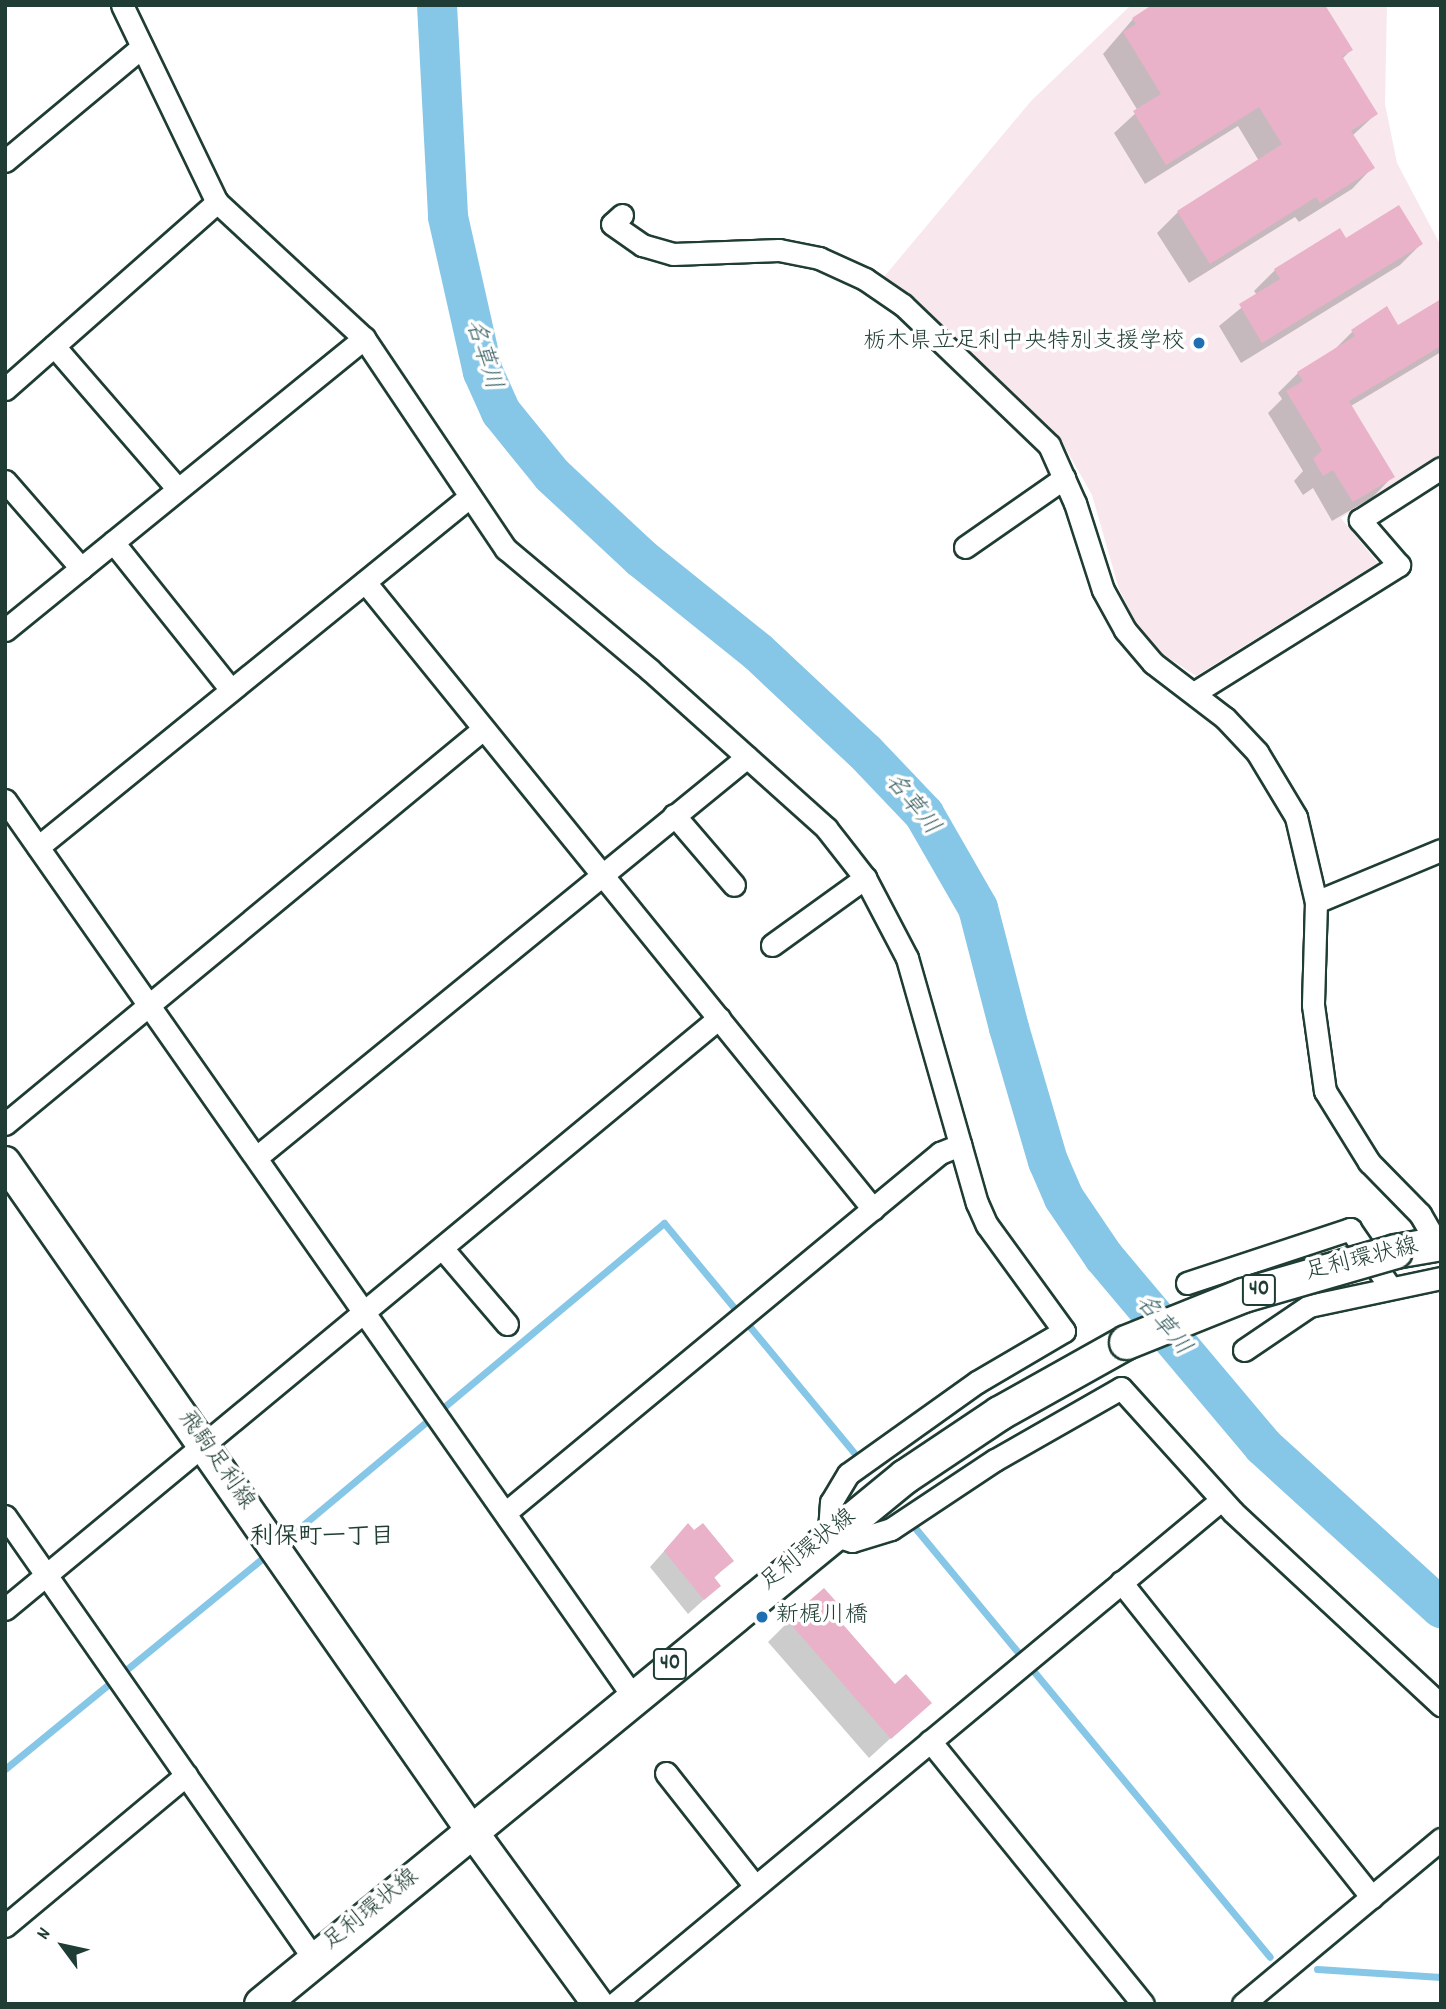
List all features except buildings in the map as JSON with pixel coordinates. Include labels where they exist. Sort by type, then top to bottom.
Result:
[{"type":"main road","name":"飛駒足利線","points":[[5,1162],[471,1830],[598,2004]]},
{"type":"main road","name":"足利環状線","points":[[261,2004],[829,1534],[999,1413],[1126,1342],[1243,1295],[1395,1251],[1439,1243]]},
{"type":"street","points":[[122,5],[217,202],[363,338],[468,498],[506,549],[826,828],[865,878],[919,990],[960,1145],[987,1225],[1064,1331],[976,1382],[848,1474],[831,1502],[829,1534],[852,1541],[891,1529],[995,1460],[1121,1388],[1221,1500],[1441,1705]]},
{"type":"street","points":[[5,161],[142,47]]},
{"type":"street","points":[[5,389],[217,202]]},
{"type":"street","points":[[622,215],[612,224],[642,245],[673,254],[779,250],[819,258],[865,279],[904,305],[1049,445],[1064,478],[1103,590],[1125,630],[1153,663],[1226,718],[1257,752],[1296,817],[1316,902],[1314,1005],[1325,1091],[1369,1162],[1420,1214],[1439,1243]]},
{"type":"street","points":[[5,630],[363,338]]},
{"type":"street","points":[[54,346],[178,489]]},
{"type":"street","points":[[1194,693],[1399,565],[1360,520],[1441,468]]},
{"type":"street","points":[[965,547],[1064,478]]},
{"type":"street","points":[[5,481],[81,568]]},
{"type":"street","points":[[38,847],[468,498]]},
{"type":"street","points":[[113,542],[231,690]]},
{"type":"street","points":[[365,582],[482,730],[873,1209]]},
{"type":"street","points":[[5,1124],[148,1003],[482,730]]},
{"type":"street","points":[[258,1156],[747,757]]},
{"type":"street","points":[[5,800],[258,1156],[364,1313],[632,1695]]},
{"type":"street","points":[[674,816],[734,885]]},
{"type":"street","points":[[1316,902],[1441,850]]},
{"type":"street","points":[[772,944],[865,878]]},
{"type":"street","points":[[5,1609],[719,1018]]},
{"type":"street","points":[[505,1513],[940,1153],[960,1145]]},
{"type":"street","points":[[1187,1283],[1350,1229],[1390,1287]]},
{"type":"street","points":[[442,1248],[507,1324]]},
{"type":"street","points":[[1244,1350],[1309,1306],[1441,1278]]},
{"type":"street","points":[[614,2004],[1221,1500]]},
{"type":"street","points":[[5,1516],[314,1959]]},
{"type":"street","points":[[1121,1582],[1372,1897]]},
{"type":"street","points":[[930,1741],[1143,2004]]},
{"type":"street","points":[[666,1773],[755,1886]]},
{"type":"street","points":[[5,1926],[186,1775]]},
{"type":"street","points":[[1243,2004],[1441,1839]]},
{"type":"shaded area","name":"栃木県立足利中央特別支援学校","points":[[1131,5],[1387,5],[1385,104],[1397,163],[1441,246],[1441,456],[1341,518],[1378,563],[1196,676],[1164,655],[1137,626],[1119,589],[1092,495],[1067,451],[924,311],[883,278],[1031,101]]},
{"type":"waterway","name":"名草川","points":[[437,5],[448,217],[483,372],[501,412],[552,475],[641,558],[758,652],[865,752],[924,814],[978,908],[1009,1028],[1048,1161],[1064,1198],[1104,1257],[1263,1446],[1441,1608]]},
{"type":"waterway","points":[[279,1545],[664,1223],[854,1453]]},
{"type":"waterway","points":[[916,1529],[1270,1957]]},
{"type":"waterway","points":[[5,1769],[270,1552]]},
{"type":"waterway","points":[[1317,1969],[1441,1977]]},
{"type":"place","name":"栃木県立足利中央特別支援学校","points":[[1199,343]]},
{"type":"place","name":"新梶川橋","points":[[762,1617]]},
{"type":"district","name":"利保町一丁目","points":[[322,1539]]}]
